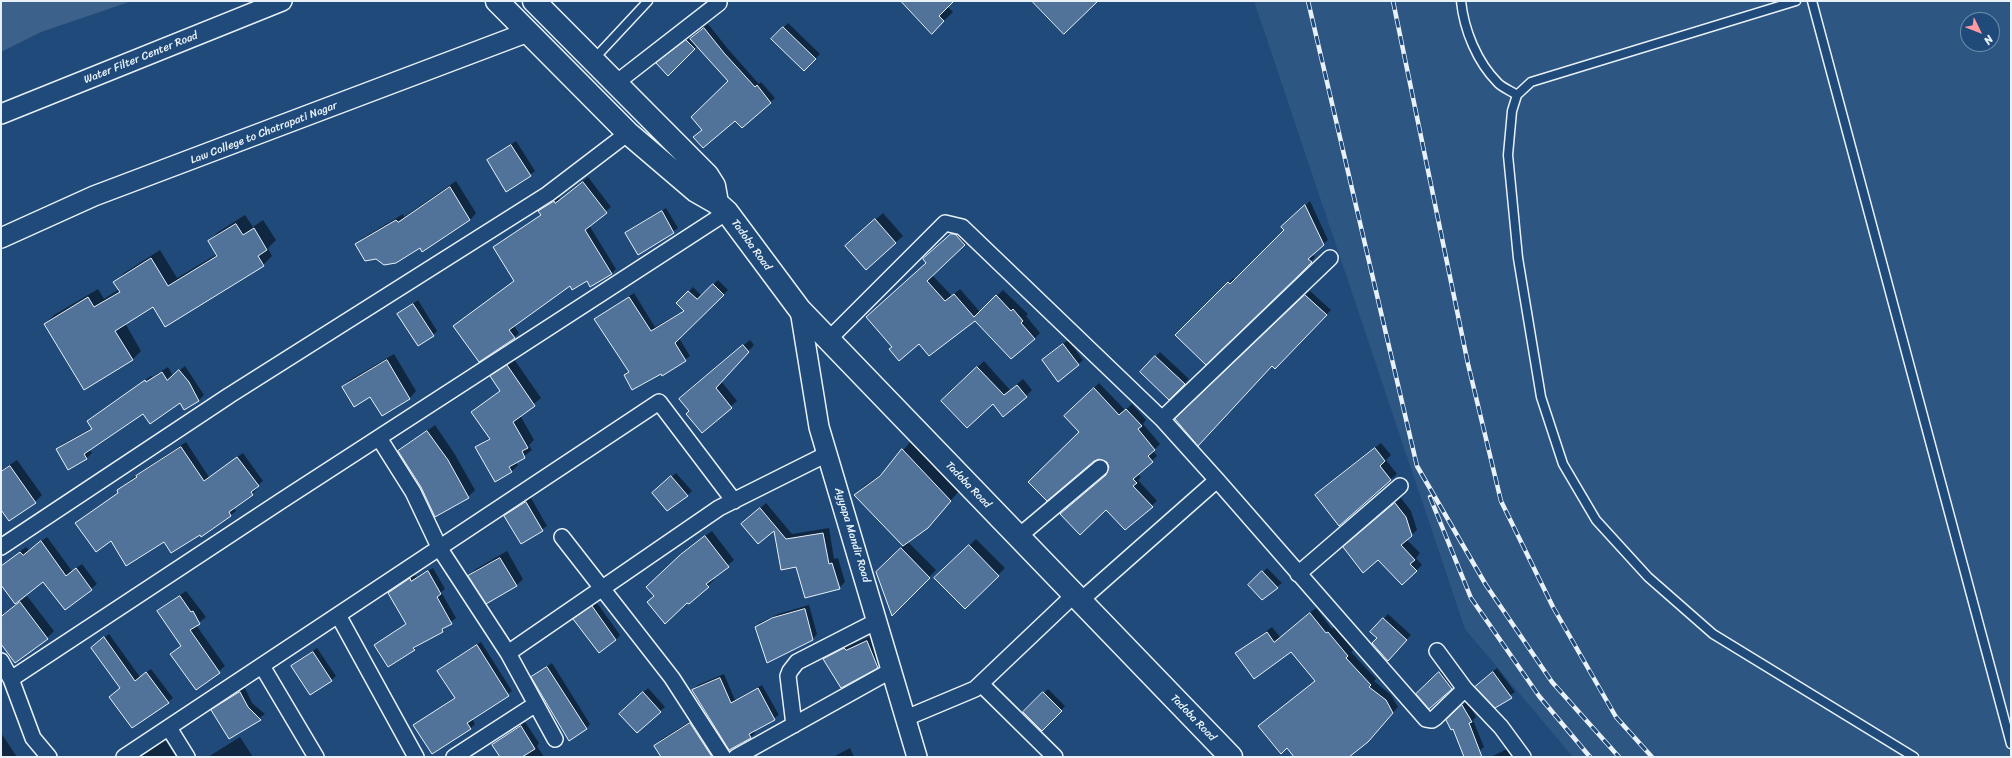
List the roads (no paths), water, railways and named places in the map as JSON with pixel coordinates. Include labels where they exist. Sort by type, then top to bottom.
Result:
[{"type":"main road","name":"Tadoba Road","points":[[496,1],[628,133],[696,191],[722,208]]},
{"type":"main road","name":"Tadoba Road","points":[[534,1],[707,175],[714,186],[722,208],[800,310],[1231,757]]},
{"type":"street","name":"Water Filter Center Road","points":[[1,114],[282,1]]},
{"type":"street","points":[[616,83],[719,3]]},
{"type":"street","name":"Law College to Chatrapati Nagar","points":[[1,238],[94,196],[528,32]]},
{"type":"street","points":[[1,547],[230,395],[548,194],[628,133]]},
{"type":"street","points":[[11,679],[379,438],[722,208]]},
{"type":"street","points":[[828,340],[945,224],[958,226],[1162,419],[1426,719],[1432,720],[1435,718],[1465,689]]},
{"type":"street","points":[[1162,419],[1330,258]]},
{"type":"street","name":"Ayyapa Mandir Road","points":[[800,310],[819,427],[917,757]]},
{"type":"street","points":[[124,757],[440,549],[659,402],[734,501]]},
{"type":"street","points":[[379,438],[413,492],[440,549],[508,652],[555,739]]},
{"type":"street","points":[[508,652],[719,508],[827,454]]},
{"type":"street","points":[[1018,536],[1100,468]]},
{"type":"street","points":[[906,718],[969,693],[981,684],[1077,598],[1217,480]]},
{"type":"street","points":[[1298,574],[1400,486]]},
{"type":"street","points":[[562,537],[672,678],[723,757]]},
{"type":"street","points":[[338,615],[416,757]]},
{"type":"street","points":[[794,725],[788,676],[793,666],[877,621]]},
{"type":"street","points":[[1437,651],[1465,689],[1501,727],[1523,757]]},
{"type":"street","points":[[1,661],[11,679],[33,738],[49,757]]},
{"type":"street","points":[[262,666],[316,757]]},
{"type":"street","points":[[736,757],[892,670]]},
{"type":"street","points":[[981,684],[1055,757]]},
{"type":"street","points":[[454,757],[536,704]]},
{"type":"street","points":[[169,728],[187,757]]},
{"type":"lane","points":[[592,60],[648,1]]},
{"type":"lane","points":[[1461,1],[1463,16],[1478,57],[1499,84],[1517,95]]},
{"type":"lane","points":[[1796,1],[1546,76],[1531,82],[1517,95],[1509,128],[1508,155],[1518,258],[1540,397],[1563,464],[1596,520],[1648,577],[1713,634],[1914,757]]},
{"type":"lane","points":[[1812,1],[2011,744]]},
{"type":"railway","points":[[1308,1],[1417,466],[1486,585],[1552,682],[1619,757]]},
{"type":"railway","points":[[1393,1],[1468,364],[1501,501],[1553,607],[1616,717],[1652,757]]},
{"type":"railway","points":[[1430,497],[1471,598],[1539,696],[1590,757]]}]
